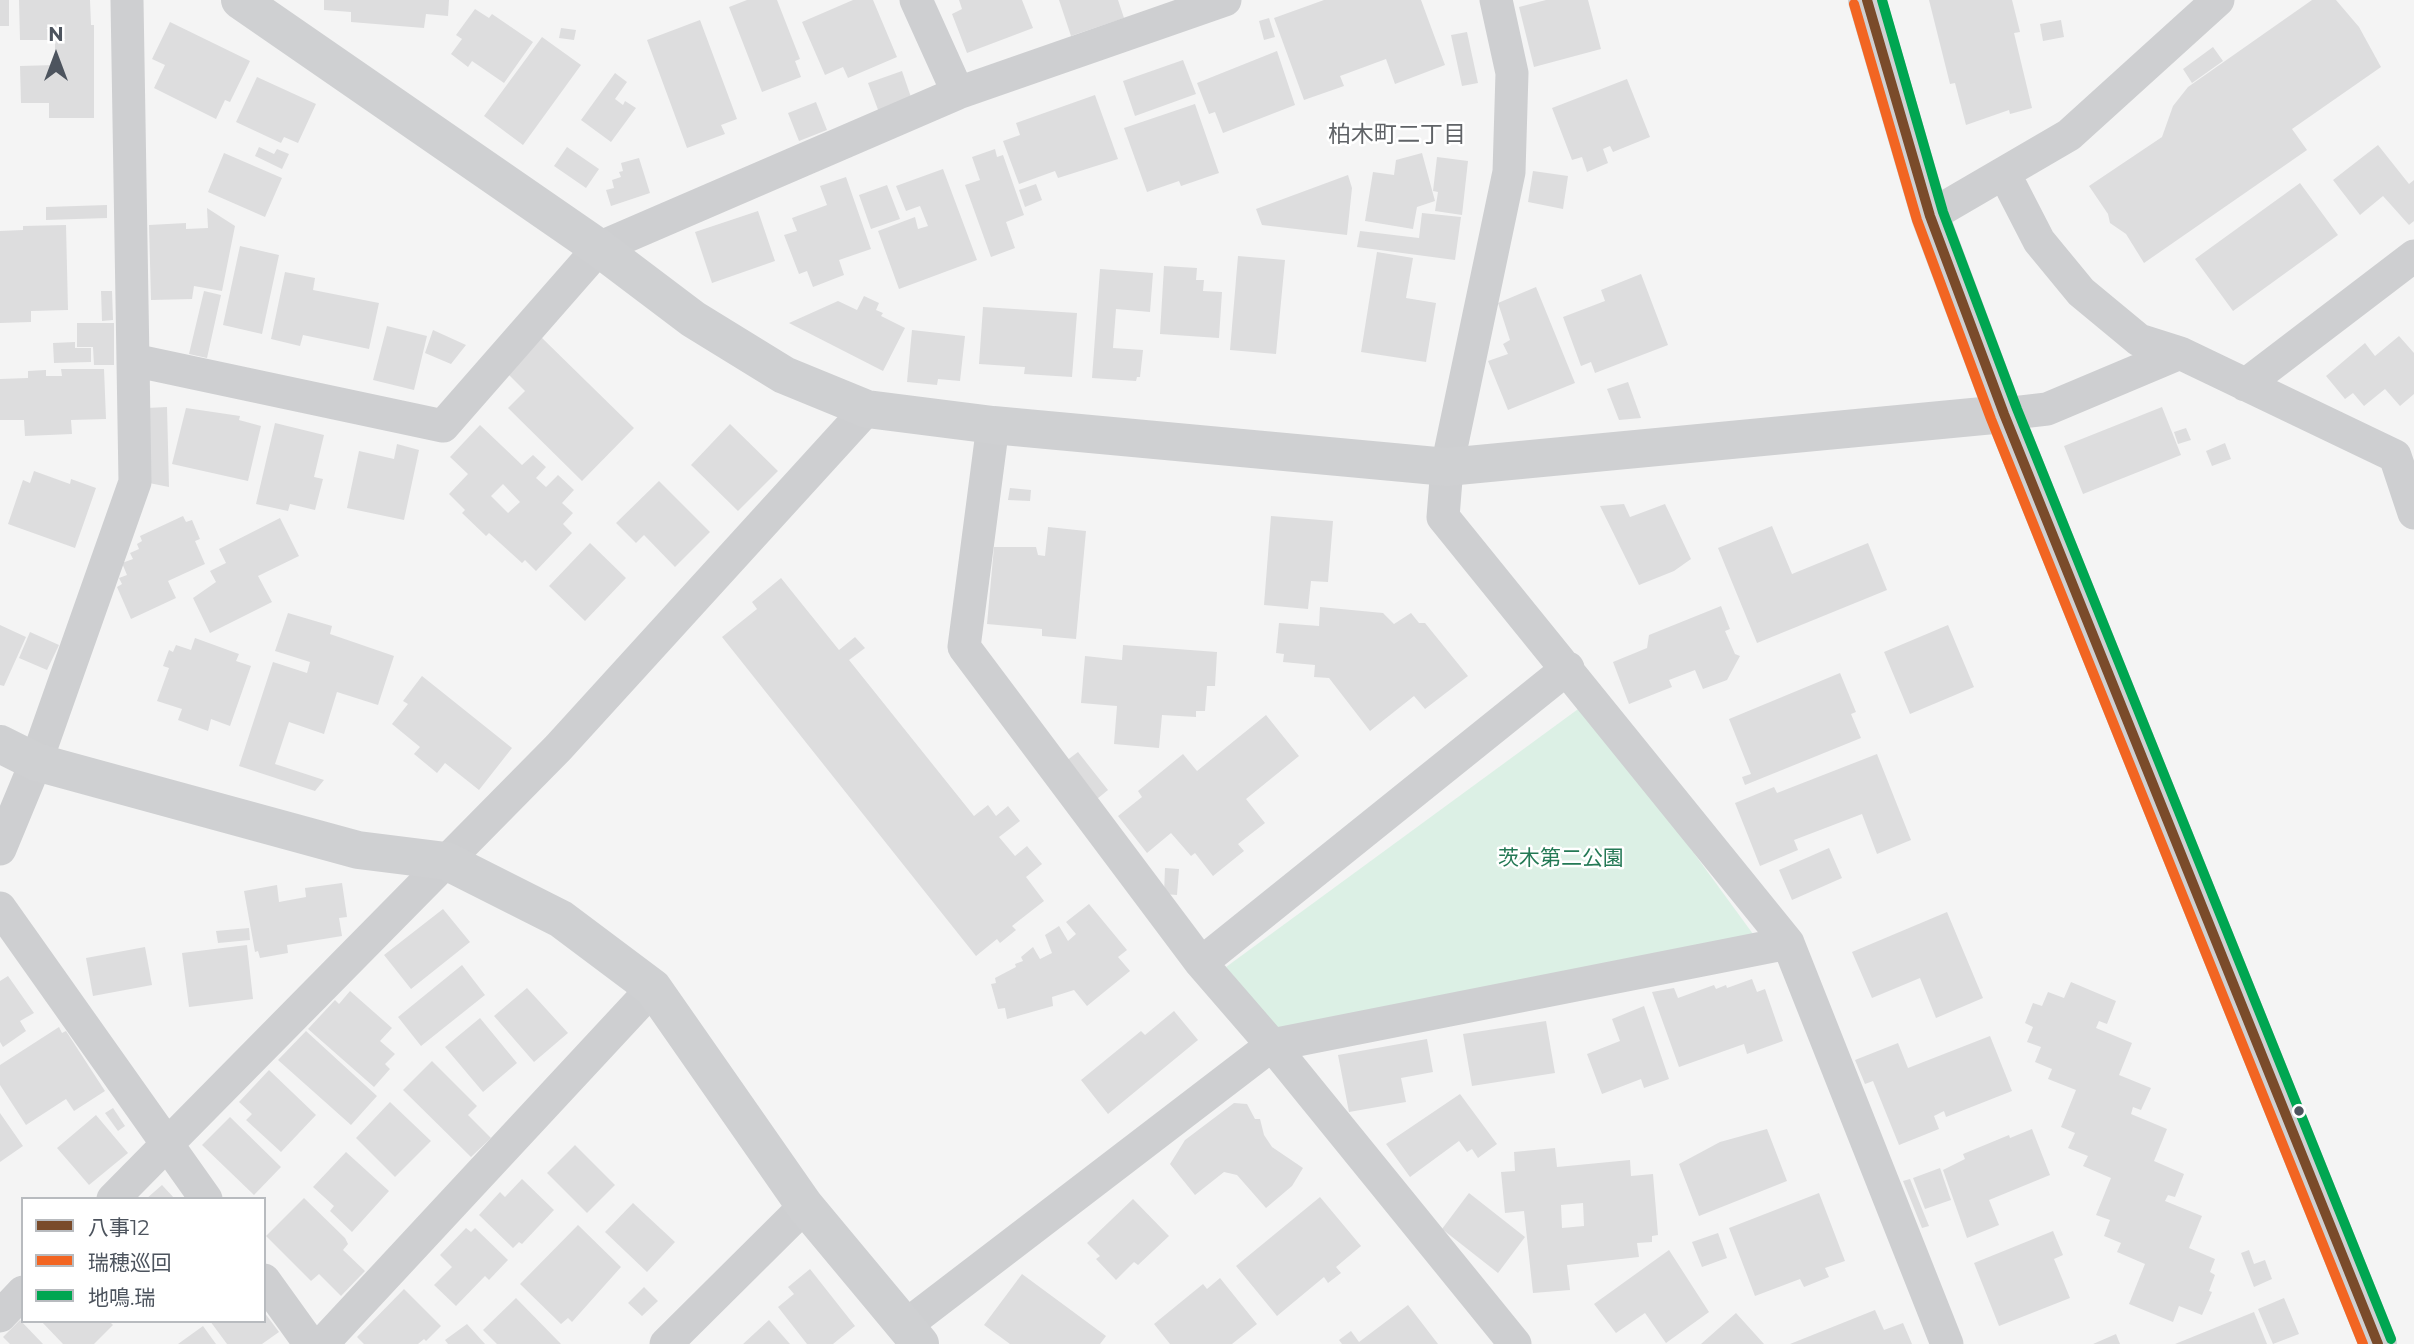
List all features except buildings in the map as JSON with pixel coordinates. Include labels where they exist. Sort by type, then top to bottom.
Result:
[{"type":"street","points":[[0,849],[36,762],[135,482],[127,0]]},
{"type":"street","points":[[240,0],[599,248],[693,319],[784,375],[867,409],[993,425],[1447,467],[2047,409],[2180,353]]},
{"type":"street","points":[[916,0],[958,93]]},
{"type":"street","points":[[132,360],[443,426],[599,248],[958,93],[1225,0]]},
{"type":"street","points":[[1496,0],[1512,73],[1509,172],[1447,467],[1443,517],[1568,668],[1788,943],[1947,1344]]},
{"type":"street","points":[[1867,0],[1930,216],[2004,414],[2378,1344]]},
{"type":"street","points":[[1930,216],[2069,135],[2218,0]]},
{"type":"street","points":[[2004,173],[2039,241],[2081,292],[2140,340],[2180,353],[2395,456],[2414,513]]},
{"type":"street","points":[[2245,385],[2414,256]]},
{"type":"street","points":[[115,1197],[558,748],[867,409]]},
{"type":"street","points":[[993,425],[964,647],[1201,963],[1272,1045],[1515,1344]]},
{"type":"street","points":[[1201,963],[1568,668]]},
{"type":"street","points":[[0,744],[36,762],[358,850],[446,861],[561,919],[653,988],[805,1206],[912,1335],[1272,1045],[1788,943]]},
{"type":"street","points":[[0,908],[205,1197]]},
{"type":"street","points":[[322,1344],[653,988]]},
{"type":"street","points":[[666,1344],[805,1206]]},
{"type":"street","points":[[266,1283],[310,1344]]},
{"type":"street","points":[[0,1316],[21,1294]]},
{"type":"green space","name":"茨木第二公園","points":[[1585,704],[1753,934],[1278,1029],[1226,967]]},
{"type":"transit line","name":"八事12","points":[[1867,0],[1930,216],[2004,414],[2378,1344]]},
{"type":"transit line","name":"地鳴.瑞","points":[[1882,0],[1943,212],[2017,409],[2391,1339]]},
{"type":"transit line","name":"瑞穂巡回","points":[[1854,4],[1917,220],[1991,419],[2363,1344]]},
{"type":"district","name":"柏木町二丁目","points":[[1397,135]]}]
